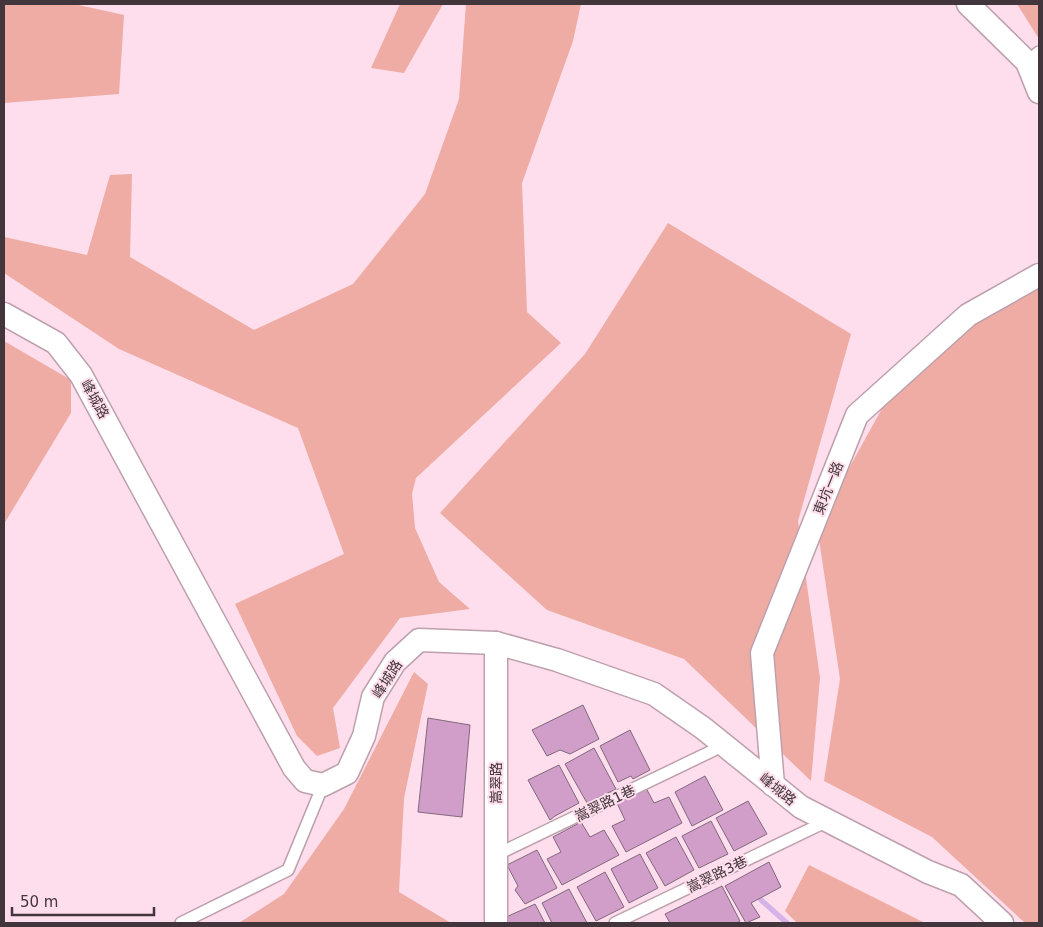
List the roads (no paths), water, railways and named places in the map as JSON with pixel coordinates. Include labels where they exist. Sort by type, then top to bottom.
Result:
[{"type":"street","points":[[968,4],[1033,57],[1039,92]]},
{"type":"street","name":"東坑一路","points":[[774,785],[762,653],[857,415],[968,315],[1039,275]]},
{"type":"street","name":"峰城路","points":[[4,314],[56,343],[81,375],[294,768],[305,781],[323,785],[347,773],[364,736],[373,697],[395,662],[419,640],[496,643],[557,660],[654,694],[703,728],[801,807],[928,872],[960,885],[1002,923]]},
{"type":"street","name":"嵩翠路","points":[[496,643],[496,923]]},
{"type":"lane","name":"嵩翠路1巷","points":[[496,855],[714,750]]},
{"type":"lane","points":[[181,923],[288,870],[323,785]]},
{"type":"lane","name":"嵩翠路3巷","points":[[615,923],[819,824]]},
{"type":"waterway","points":[[761,900],[787,923]]}]
